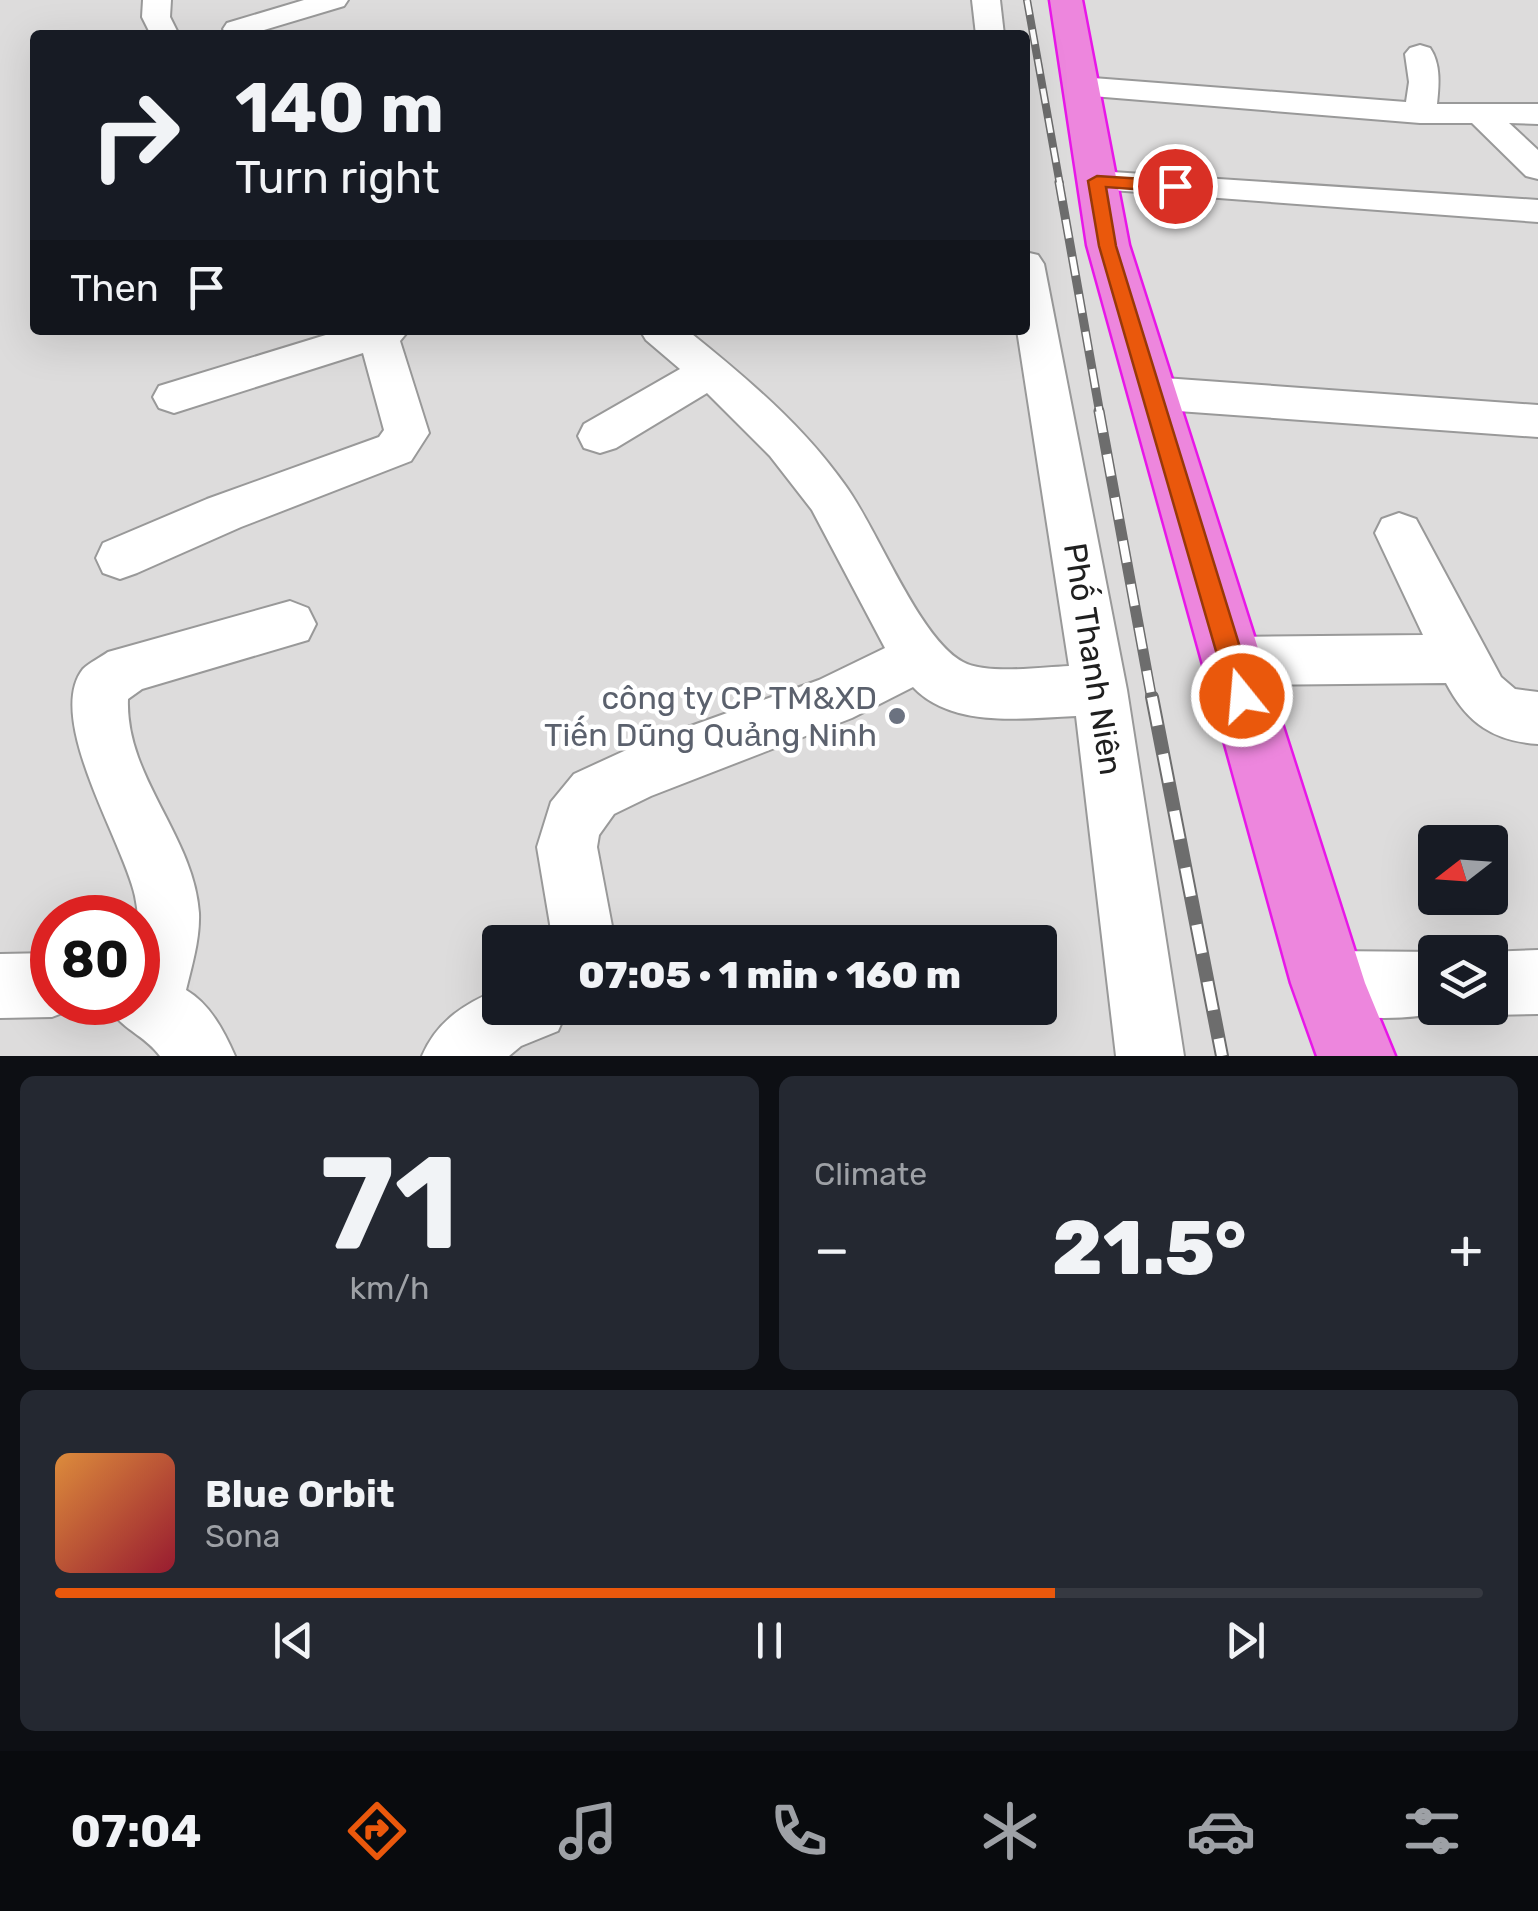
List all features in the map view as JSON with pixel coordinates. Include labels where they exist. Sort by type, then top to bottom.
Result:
[{"type":"highway","points":[[1066,0],[1108,246],[1328,983],[1356,1056]]},
{"type":"street","points":[[157,0],[156,17],[162,30]]},
{"type":"street","points":[[236,30],[245,0]]},
{"type":"street","points":[[241,30],[334,0]]},
{"type":"street","points":[[986,0],[989,30]]},
{"type":"street","points":[[1420,54],[1424,82],[1420,113]]},
{"type":"street","points":[[1080,86],[1420,113],[1538,114]]},
{"type":"street","points":[[1482,115],[1538,169]]},
{"type":"street","points":[[1097,181],[1534,218]]},
{"type":"street","name":"Phố Thanh Niên","points":[[1030,292],[1100,690],[1150,1056]]},
{"type":"street","points":[[174,396],[373,335]]},
{"type":"street","points":[[120,558],[224,513],[395,449],[407,433],[384,335]]},
{"type":"street","points":[[666,335],[754,408],[808,467],[850,530],[920,657],[938,677],[972,690],[1100,690]]},
{"type":"street","points":[[600,436],[710,370]]},
{"type":"street","points":[[1150,393],[1538,421]]},
{"type":"street","points":[[1400,532],[1460,659],[1483,698],[1506,716],[1538,718]]},
{"type":"street","points":[[160,963],[167,899],[102,734],[102,687],[127,670],[290,624]]},
{"type":"street","points":[[581,925],[566,848],[572,823],[594,794],[636,774],[816,707],[920,657]]},
{"type":"street","points":[[1231,661],[1460,659]]},
{"type":"street","points":[[1508,982],[1538,982]]},
{"type":"street","points":[[1328,983],[1418,983]]},
{"type":"street","points":[[0,986],[30,986]]},
{"type":"street","points":[[160,1011],[174,1020],[201,1056]]},
{"type":"street","points":[[456,1056],[495,1025]]},
{"type":"shaded area","points":[[0,0],[1538,0],[1538,1056],[0,1056]]},
{"type":"railway","points":[[1027,0],[1060,185]]},
{"type":"railway","points":[[1059,182],[1100,414]]},
{"type":"railway","points":[[1099,411],[1152,700]]},
{"type":"railway","points":[[1152,697],[1222,1056]]},
{"type":"place","name":"công ty CP TM&XD Tiến Dũng Quảng Ninh","points":[[897,716]]},
{"type":"route","points":[[1175,186],[1097,181],[1108,246],[1242,696]]}]
